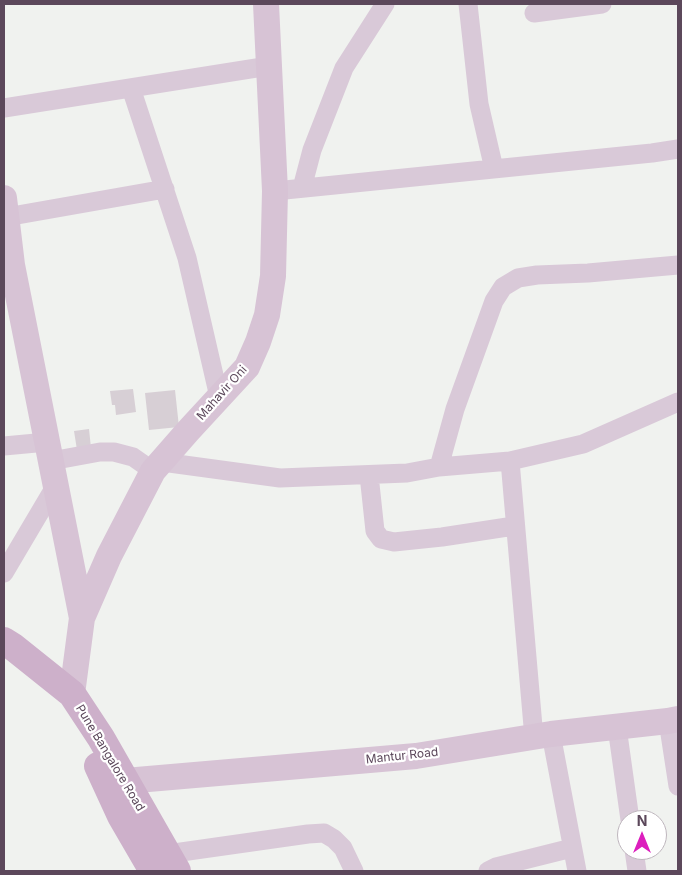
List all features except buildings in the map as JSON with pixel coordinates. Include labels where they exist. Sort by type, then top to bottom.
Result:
[{"type":"main road","name":"Pune Bangalore Road","points":[[4,641],[72,694],[101,738],[125,781],[166,866]]},
{"type":"main road","name":"Pune Bangalore Road","points":[[4,661],[49,692],[68,714],[92,753],[121,816],[166,866]]},
{"type":"street","name":"Mahavir Oni","points":[[72,694],[82,618],[109,556],[158,467],[188,431],[247,367],[267,316],[273,276],[275,191],[266,4]]},
{"type":"street","points":[[302,188],[312,150],[344,68],[386,4]]},
{"type":"street","points":[[468,4],[479,104],[494,169]]},
{"type":"street","points":[[531,7],[602,4]]},
{"type":"street","points":[[4,108],[269,66]]},
{"type":"street","points":[[131,88],[187,258],[219,397]]},
{"type":"street","points":[[275,191],[652,154],[678,149]]},
{"type":"street","points":[[82,618],[5,222],[165,189]]},
{"type":"street","points":[[439,467],[455,408],[494,301],[503,287],[518,278],[537,274],[588,273],[678,265]]},
{"type":"street","points":[[4,446],[51,462],[100,452],[114,452],[158,467],[280,478],[369,476],[408,473],[439,467],[510,462],[583,444],[678,402]]},
{"type":"street","points":[[4,574],[51,462]]},
{"type":"street","points":[[510,462],[514,526],[542,736],[577,871]]},
{"type":"street","points":[[369,476],[375,532],[381,539],[394,542],[514,526]]},
{"type":"street","points":[[673,720],[678,786]]},
{"type":"street","name":"Mantur Road","points":[[125,781],[416,756],[542,736],[673,720]]},
{"type":"street","points":[[617,727],[629,810]]},
{"type":"street","points":[[166,866],[308,834],[324,834],[334,839],[343,848],[354,871]]},
{"type":"street","points":[[488,871],[496,867],[572,848]]}]
